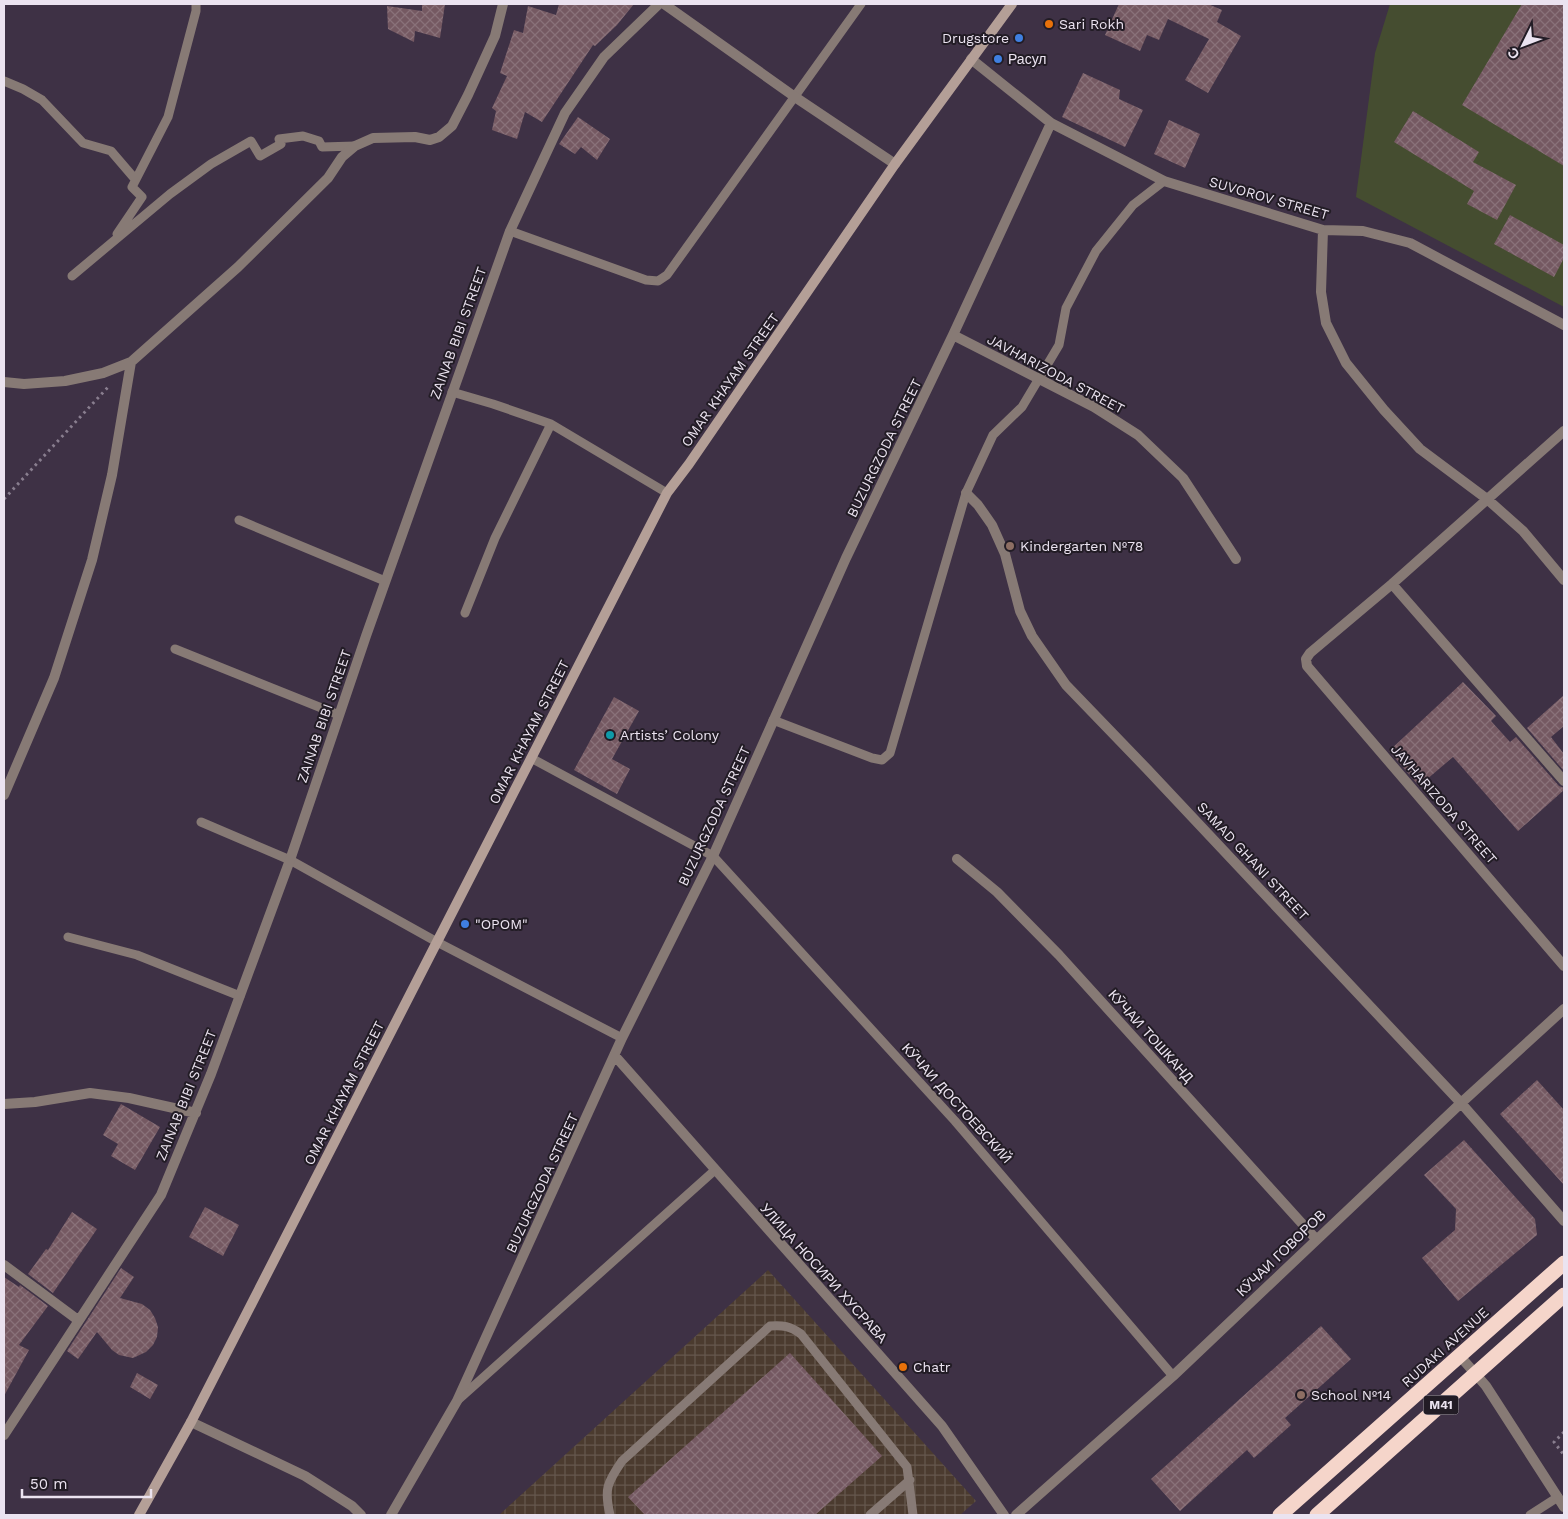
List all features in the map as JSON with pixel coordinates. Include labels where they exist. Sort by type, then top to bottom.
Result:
[{"type":"highway","name":"RUDAKI AVENUE","points":[[1280,1515],[1564,1262]]},
{"type":"highway","name":"M41","points":[[1317,1515],[1564,1295]]},
{"type":"main road","name":"OMAR KHAYAM STREET","points":[[139,1515],[191,1422],[667,492],[694,456],[895,164],[1012,4]]},
{"type":"street","points":[[4,382],[24,384],[65,381],[103,373],[131,362],[238,267],[328,178],[342,157],[355,146],[373,138],[415,137],[430,140],[440,137],[452,126],[495,36],[503,4]]},
{"type":"street","name":"ZAINAB BIBI STREET","points":[[4,1434],[161,1195],[196,1113],[290,860],[385,581],[510,231],[565,113],[604,57],[659,4]]},
{"type":"street","points":[[664,4],[794,97],[895,164]]},
{"type":"street","name":"SUVOROV STREET","points":[[971,59],[1050,123],[1164,180],[1323,230],[1363,231],[1410,243],[1564,325]]},
{"type":"street","name":"BUZURGZODA STREET","points":[[391,1515],[457,1401],[622,1038],[712,856],[846,558],[953,335],[1050,123]]},
{"type":"street","points":[[1323,230],[1321,292],[1326,323],[1346,363],[1384,410],[1420,449],[1487,499],[1522,532],[1564,580]]},
{"type":"street","name":"JAVHARIZODA STREET","points":[[953,335],[1094,407],[1138,435],[1182,478],[1236,559]]},
{"type":"street","points":[[4,795],[54,678],[92,560],[112,475],[131,362]]},
{"type":"street","points":[[1564,431],[1392,584],[1564,780]]},
{"type":"street","name":"SAMAD GHANI STREET","points":[[966,493],[978,505],[992,525],[1005,554],[1020,611],[1032,636],[1066,685],[1461,1103],[1564,1221]]},
{"type":"street","name":"JAVHARIZODA STREET","points":[[1392,584],[1310,653],[1306,659],[1307,666],[1564,966]]},
{"type":"street","name":"КӮЧАИ ТОШКАНД","points":[[957,859],[997,892],[1059,955],[1316,1239]]},
{"type":"street","name":"КӮЧАИ ГОВОРОВ","points":[[1016,1515],[1173,1376],[1316,1239],[1564,1009]]},
{"type":"street","name":"УЛИЦА НОСИРИ ХУСРАВА","points":[[615,1056],[942,1426],[1004,1515]]},
{"type":"street","points":[[4,1104],[35,1102],[90,1093],[129,1098],[196,1113]]},
{"type":"street","points":[[4,1264],[78,1320]]},
{"type":"street","points":[[1460,1355],[1486,1386],[1564,1507]]},
{"type":"street","points":[[191,1422],[305,1476],[352,1506],[361,1515]]},
{"type":"lane","points":[[110,244],[142,197],[132,187],[168,117],[196,11],[196,4]]},
{"type":"lane","points":[[510,231],[646,280],[658,281],[667,275],[861,4]]},
{"type":"lane","points":[[4,81],[42,100],[83,143],[111,151],[136,179]]},
{"type":"lane","points":[[72,276],[170,194],[211,164],[251,141],[260,156],[281,144],[279,139],[303,136],[319,141],[322,147],[355,146]]},
{"type":"lane","points":[[773,720],[872,758],[882,760],[890,753],[966,493],[993,435],[1022,407],[1059,345],[1066,308],[1096,251],[1133,205],[1164,180]]},
{"type":"lane","points":[[452,392],[551,424],[667,492]]},
{"type":"lane","points":[[464,612],[495,538],[551,424]]},
{"type":"lane","points":[[239,520],[385,581]]},
{"type":"lane","points":[[174,649],[339,715]]},
{"type":"lane","name":"КӮЧАИ ДОСТОЕВСКИЙ","points":[[532,758],[712,856],[955,1121],[1173,1376]]},
{"type":"lane","points":[[202,822],[290,860],[436,942],[622,1038]]},
{"type":"lane","points":[[68,937],[137,955],[240,996]]},
{"type":"lane","points":[[457,1401],[715,1170]]},
{"type":"lane","points":[[610,1515],[606,1496],[610,1480],[622,1461],[770,1326],[783,1325],[792,1327],[800,1334],[907,1467],[913,1515]]},
{"type":"lane","points":[[870,1515],[910,1480]]},
{"type":"lane","points":[[1530,1515],[1558,1497]]},
{"type":"path","points":[[4,499],[111,384]]},
{"type":"path","points":[[1564,1432],[1554,1442],[1564,1455]]},
{"type":"shaded area","points":[[768,1270],[976,1501],[960,1515],[499,1515]]},
{"type":"green space","points":[[1390,4],[1564,4],[1564,307],[1356,197],[1375,53]]},
{"type":"building","points":[[422,4],[445,4],[440,38],[415,31],[414,42],[388,29],[387,6],[422,11]]},
{"type":"building","points":[[559,4],[634,4],[617,25],[595,46],[593,45],[542,122],[525,112],[517,139],[492,130],[496,111],[492,108],[507,76],[500,73],[514,30],[523,33],[528,6],[556,15]]},
{"type":"building","points":[[1119,4],[1208,4],[1222,10],[1217,22],[1241,36],[1208,93],[1185,80],[1209,39],[1168,19],[1159,40],[1147,35],[1140,51],[1105,35]]},
{"type":"building","points":[[1522,4],[1564,4],[1564,166],[1462,105]]},
{"type":"building","points":[[1083,73],[1120,90],[1119,99],[1143,110],[1125,147],[1062,117]]},
{"type":"building","points":[[1413,111],[1479,152],[1473,162],[1516,185],[1497,220],[1467,204],[1474,191],[1394,142]]},
{"type":"building","points":[[578,117],[610,139],[597,160],[581,147],[575,154],[559,144]]},
{"type":"building","points":[[1169,120],[1200,134],[1185,168],[1154,154]]},
{"type":"building","points":[[1510,215],[1564,245],[1564,258],[1554,277],[1494,244]]},
{"type":"building","points":[[1463,682],[1496,716],[1491,721],[1510,742],[1516,737],[1559,786],[1564,788],[1518,831],[1453,757],[1419,786],[1389,751]]},
{"type":"building","points":[[1564,695],[1564,726],[1551,737],[1564,754],[1564,771],[1527,728]]},
{"type":"building","name":"Artists’ Colony","points":[[614,697],[639,711],[612,759],[630,769],[617,794],[574,770]]},
{"type":"building","points":[[1537,1080],[1564,1110],[1564,1185],[1500,1114]]},
{"type":"building","points":[[121,1104],[160,1127],[135,1170],[111,1156],[118,1144],[103,1135]]},
{"type":"building","points":[[1464,1140],[1535,1219],[1537,1235],[1458,1301],[1422,1258],[1455,1230],[1456,1209],[1424,1175]]},
{"type":"building","points":[[205,1207],[239,1225],[223,1256],[189,1237]]},
{"type":"building","points":[[72,1212],[97,1229],[53,1293],[28,1274],[46,1249],[48,1250]]},
{"type":"building","points":[[121,1268],[134,1277],[120,1298],[142,1304],[150,1310],[158,1327],[157,1337],[153,1345],[146,1352],[133,1358],[119,1355],[112,1350],[97,1332],[78,1359],[67,1351]]},
{"type":"building","points":[[4,1277],[19,1287],[20,1285],[48,1306],[19,1345],[29,1350],[4,1396]]},
{"type":"building","points":[[1321,1326],[1351,1359],[1285,1418],[1291,1425],[1254,1458],[1247,1450],[1180,1511],[1151,1479]]},
{"type":"building","points":[[790,1353],[882,1456],[815,1515],[645,1515],[628,1497]]},
{"type":"building","points":[[137,1373],[158,1385],[150,1399],[130,1387]]},
{"type":"place","name":"Sari Rokh","points":[[1049,24]]},
{"type":"place","name":"Drugstore","points":[[1019,38]]},
{"type":"place","name":"Расул","points":[[998,59]]},
{"type":"place","name":"Kindergarten №78","points":[[1010,546]]},
{"type":"place","name":"Artists’ Colony","points":[[610,735]]},
{"type":"place","name":"\"OPOM\"","points":[[465,924]]},
{"type":"place","name":"Chatr","points":[[903,1367]]},
{"type":"place","name":"School №14","points":[[1301,1395]]}]
